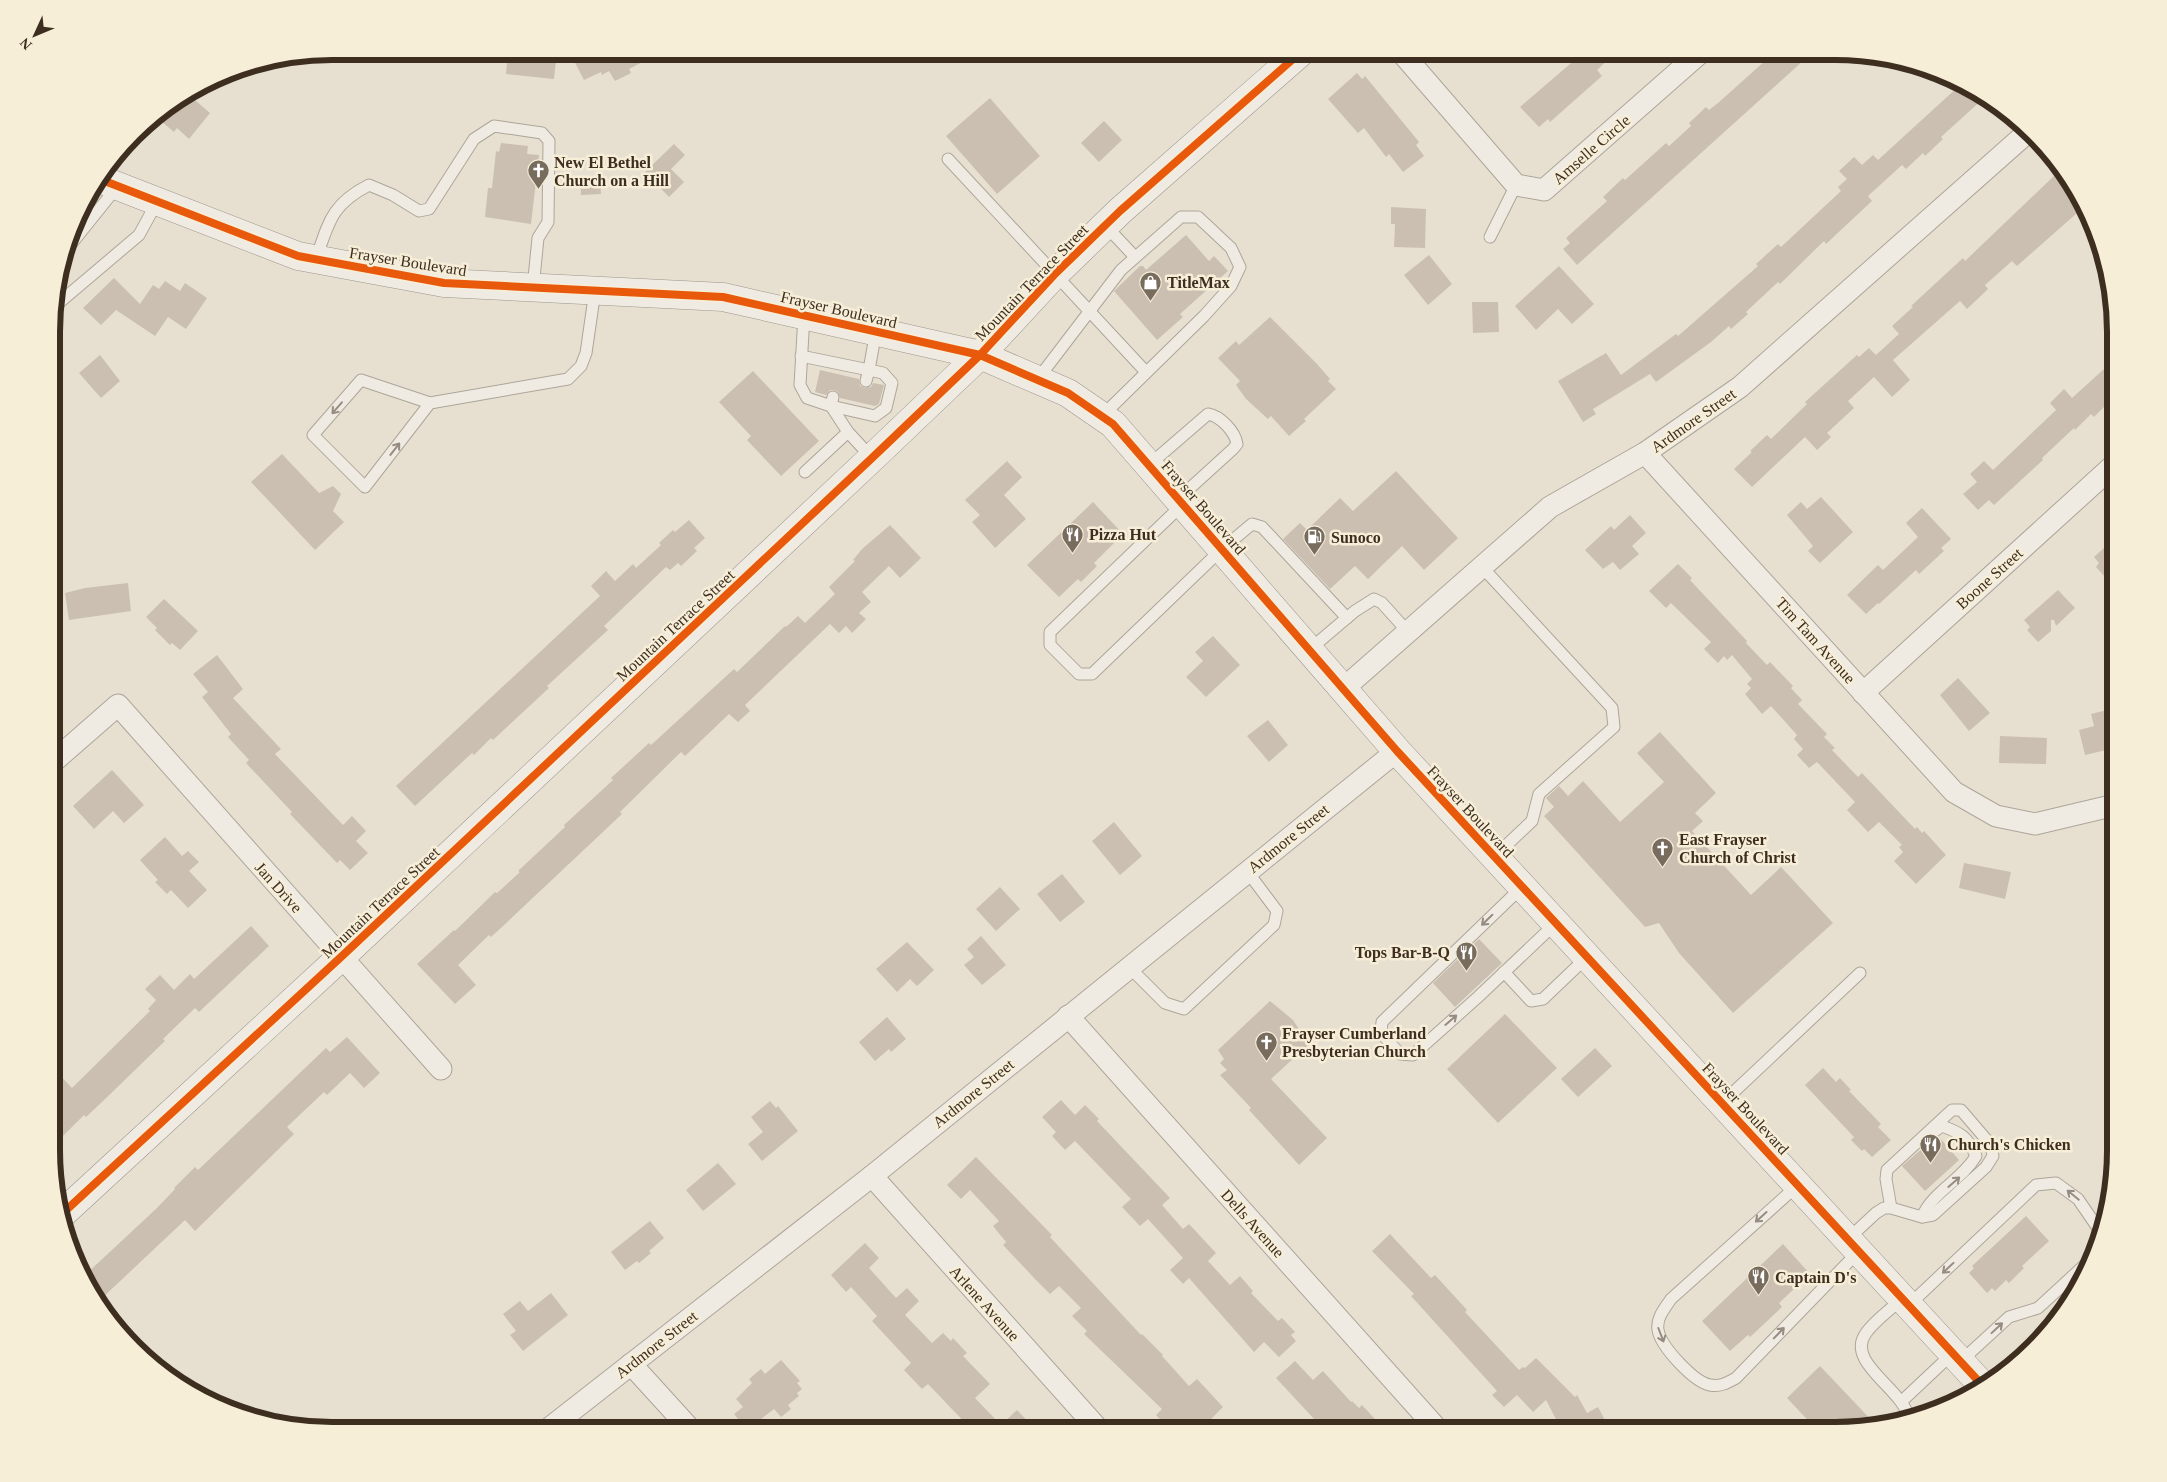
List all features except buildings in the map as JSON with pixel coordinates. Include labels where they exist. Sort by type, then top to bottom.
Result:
[{"type":"main road","name":"Mountain Terrace Street","points":[[67,1210],[341,957],[872,458],[980,355],[1054,275],[1105,226],[1292,60]]},
{"type":"main road","name":"Frayser Boulevard","points":[[110,183],[298,256],[316,260],[444,283],[722,297],[980,355],[1068,393],[1113,424],[1397,751],[1979,1381]]},
{"type":"street","points":[[1409,60],[1516,185]]},
{"type":"street","name":"Amselle Circle","points":[[1516,185],[1544,190],[1692,60]]},
{"type":"street","name":"Ardmore Street","points":[[1343,689],[1550,507],[1645,453],[1740,387],[2023,136]]},
{"type":"street","name":"Tim Tam Avenue","points":[[1645,453],[1954,792],[1996,816],[2035,824],[2107,807]]},
{"type":"street","name":"Boone Street","points":[[1864,692],[2107,471]]},
{"type":"street","name":"Jan Drive","points":[[60,756],[118,705],[441,1069]]},
{"type":"street","name":"Ardmore Street","points":[[557,1422],[872,1176],[1397,751]]},
{"type":"street","name":"Dells Avenue","points":[[1068,1016],[1431,1422]]},
{"type":"street","name":"Arlene Avenue","points":[[872,1176],[1092,1422]]},
{"type":"street","points":[[631,1364],[684,1422]]},
{"type":"lane","points":[[316,260],[333,212],[351,195],[370,185],[420,211],[429,209],[474,139],[494,126],[542,133],[549,141],[548,222],[538,238],[533,288]]},
{"type":"lane","points":[[948,159],[1146,372]]},
{"type":"lane","points":[[81,228],[110,183]]},
{"type":"lane","points":[[1490,237],[1516,185]]},
{"type":"lane","points":[[62,300],[139,235],[156,202]]},
{"type":"lane","points":[[1037,380],[1120,270],[1181,217],[1198,217],[1231,248],[1240,267],[1231,286],[1102,416]]},
{"type":"lane","points":[[1105,226],[1135,257]]},
{"type":"lane","points":[[430,403],[365,488],[313,435],[361,380],[430,403],[568,379],[581,366],[586,353],[595,290]]},
{"type":"lane","points":[[801,356],[839,369],[868,375],[883,373],[892,383],[886,408],[875,416],[861,408],[807,398],[800,385],[801,356],[804,315]]},
{"type":"lane","points":[[868,375],[876,331]]},
{"type":"lane","points":[[832,402],[848,432],[872,458]]},
{"type":"lane","points":[[1149,465],[1208,414],[1215,415],[1236,438],[1237,444],[1233,449],[1050,632],[1050,645],[1079,674],[1092,674],[1222,550],[1252,524],[1262,527],[1347,618]]},
{"type":"lane","points":[[805,472],[848,432]]},
{"type":"lane","points":[[1482,567],[1612,708],[1614,727],[1539,794],[1532,821],[1494,856]]},
{"type":"lane","points":[[1309,650],[1366,602],[1374,600],[1382,603],[1408,632]]},
{"type":"lane","points":[[1129,967],[1166,1003],[1184,1009],[1274,925],[1277,911],[1247,871]]},
{"type":"lane","points":[[1522,887],[1382,1022],[1381,1033],[1400,1054],[1413,1055],[1556,923]]},
{"type":"lane","points":[[1504,972],[1531,1001],[1544,999],[1587,957]]},
{"type":"lane","points":[[1722,1103],[1860,973]]},
{"type":"lane","points":[[1798,1185],[1671,1298],[1660,1314],[1658,1329],[1662,1341],[1674,1357],[1697,1379],[1709,1385],[1722,1386],[1736,1378],[1853,1245],[1876,1213],[1884,1208],[1891,1208],[1922,1217],[1933,1215],[1986,1167],[1993,1156],[1991,1145],[1961,1110],[1952,1110],[1887,1170],[1886,1179],[1891,1208]]},
{"type":"lane","points":[[1886,1179],[1931,1134],[1942,1126],[1959,1132],[1970,1143],[1976,1156],[1969,1168],[1926,1206],[1922,1217]]},
{"type":"lane","points":[[1908,1412],[1902,1401],[1868,1365],[1861,1353],[1861,1343],[1866,1333],[1906,1302],[2036,1185],[2056,1182],[2078,1199],[2096,1226]]},
{"type":"lane","points":[[1902,1401],[2009,1317],[2038,1308],[2078,1272]]},
{"type":"cycle path","points":[[67,1210],[341,957],[872,458],[980,355],[1054,275],[1120,211],[1292,60]]},
{"type":"cycle path","points":[[106,181],[298,256],[444,283],[723,297],[980,355],[1068,393],[1113,424],[1397,751],[1978,1381]]},
{"type":"place","name":"New El Bethel Church on a Hill","points":[[538,190]]},
{"type":"place","name":"TitleMax","points":[[1151,301]]},
{"type":"place","name":"Pizza Hut","points":[[1073,553]]},
{"type":"place","name":"Sunoco","points":[[1315,556]]},
{"type":"place","name":"East Frayser Church of Christ","points":[[1663,867]]},
{"type":"place","name":"Tops Bar-B-Q","points":[[1466,971]]},
{"type":"place","name":"Frayser Cumberland Presbyterian Church","points":[[1266,1061]]},
{"type":"place","name":"Church's Chicken","points":[[1931,1163]]},
{"type":"place","name":"Captain D's","points":[[1759,1296]]}]
